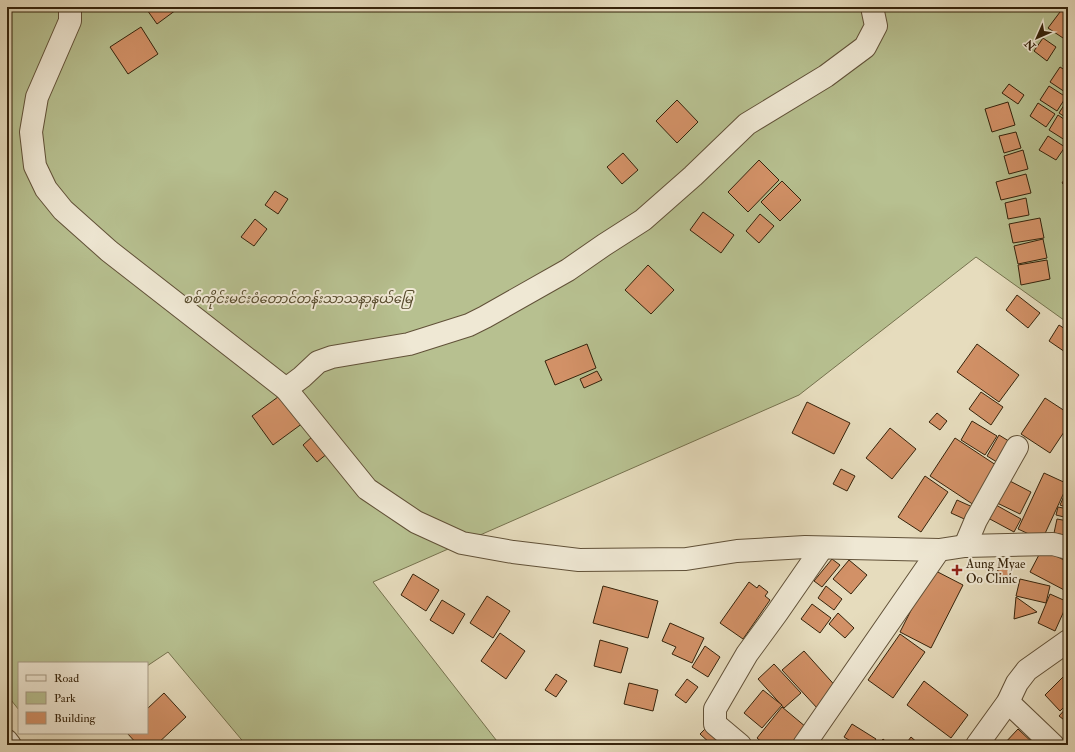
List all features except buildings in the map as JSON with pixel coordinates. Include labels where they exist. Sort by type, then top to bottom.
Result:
[{"type":"street","points":[[70,7],[70,21],[37,97],[31,132],[35,166],[46,189],[62,210],[109,251],[286,389],[367,489],[416,522],[462,543],[513,552],[579,560],[686,559],[737,551],[805,547],[939,550],[965,546],[1053,544],[1068,548]]},
{"type":"street","points":[[286,389],[318,362],[332,357],[409,344],[469,325],[568,270],[642,220],[693,176],[747,124],[826,76],[865,47],[876,26],[872,7]]},
{"type":"street","points":[[965,546],[976,520],[1017,446]]},
{"type":"street","points":[[740,745],[715,724],[715,710],[747,654],[822,548]]},
{"type":"street","points":[[804,745],[939,550]]},
{"type":"street","points":[[977,745],[1008,702],[1017,683],[1027,670],[1068,641]]},
{"type":"street","points":[[1008,702],[1053,745]]},
{"type":"street","points":[[7,741],[10,745]]},
{"type":"green space","name":"စစ်ကိုင်းမင်းဝံတောင်တန်းသာသနာ့နယ်မြေ","points":[[7,7],[1068,7],[1068,323],[976,257],[799,395],[373,582],[500,745],[246,745],[168,652],[148,665],[148,662],[18,662],[18,709],[7,695]]},
{"type":"place","name":"Aung Myae Oo Clinic","points":[[957,570]]}]
